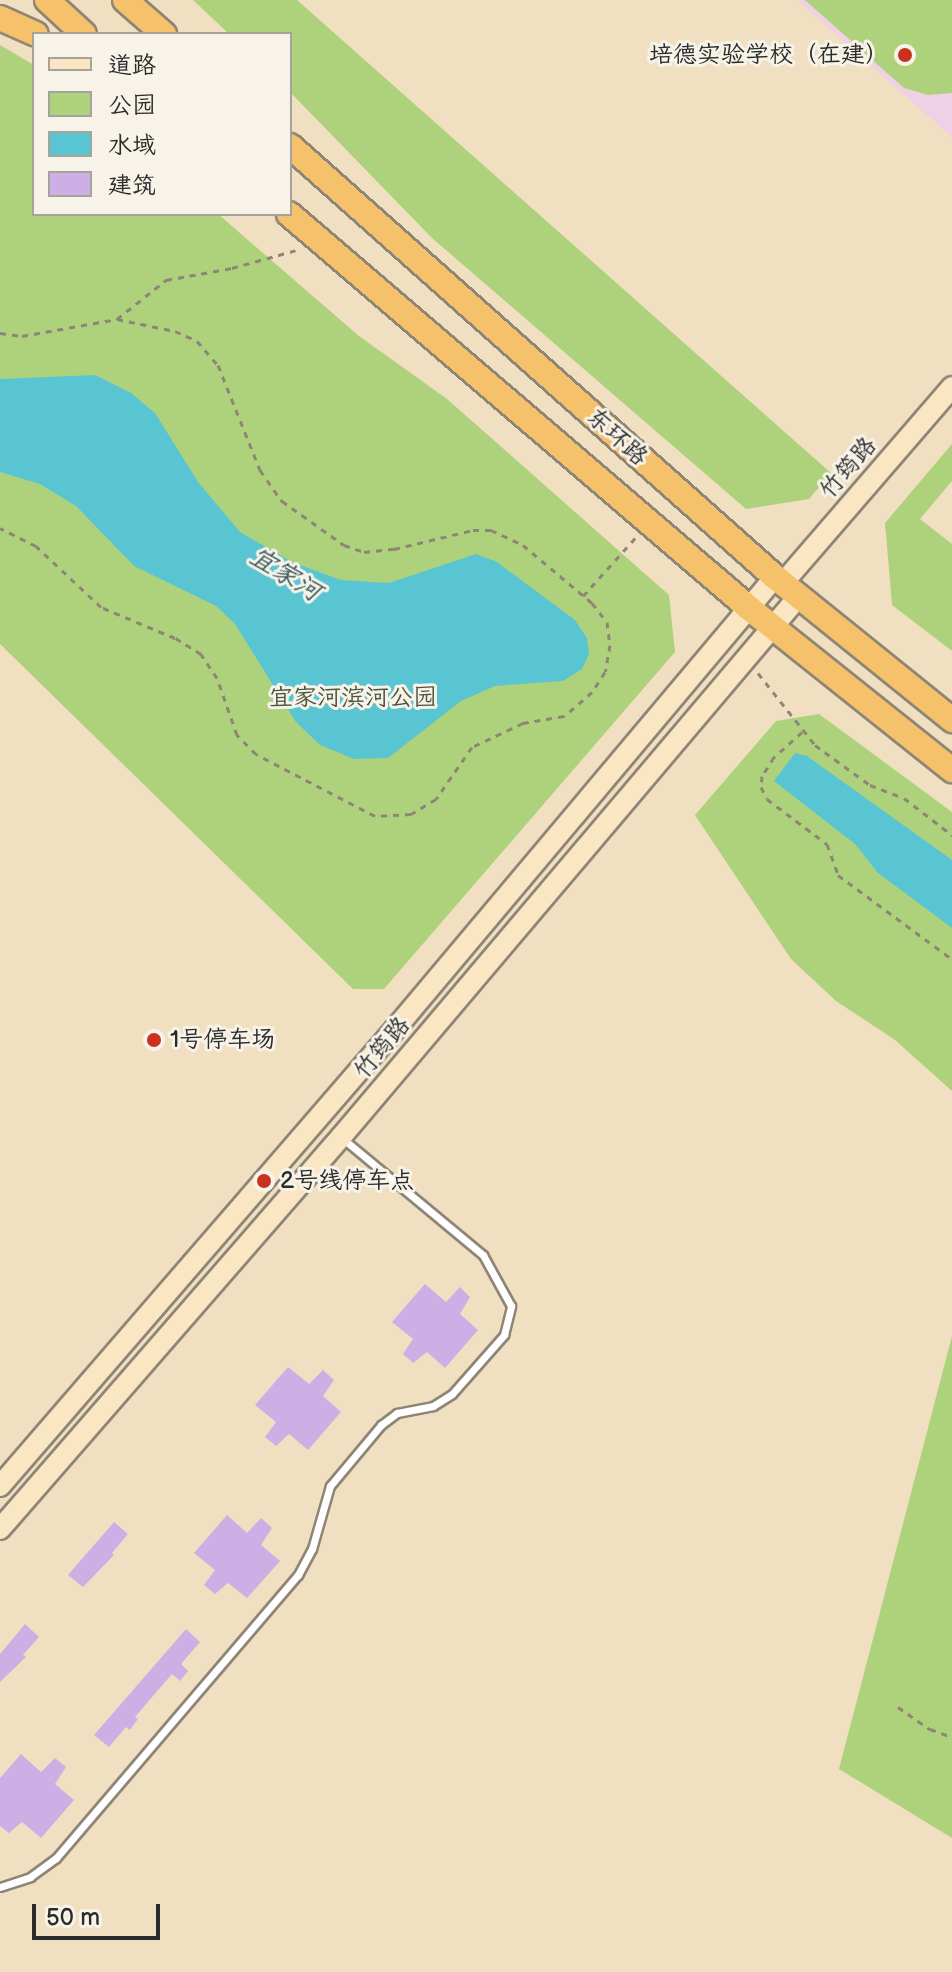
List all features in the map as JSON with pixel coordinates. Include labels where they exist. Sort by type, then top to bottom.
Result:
[{"type":"highway","points":[[47,0],[82,32]]},
{"type":"highway","points":[[125,0],[162,32]]},
{"type":"highway","points":[[150,0],[174,32]]},
{"type":"highway","points":[[0,18],[32,32]]},
{"type":"highway","name":"东环路","points":[[292,148],[786,585],[952,720]]},
{"type":"highway","name":"东环路","points":[[291,216],[749,608],[952,770]]},
{"type":"main road","name":"竹筠路","points":[[0,1486],[395,1029],[749,608],[786,585],[952,387]]},
{"type":"main road","name":"竹筠路","points":[[0,1529],[341,1137],[772,627],[786,585]]},
{"type":"lane","points":[[0,1887],[30,1877],[56,1858],[298,1575],[312,1549],[330,1486],[381,1425],[397,1413],[433,1406],[452,1394],[504,1335],[511,1306],[483,1255],[341,1137]]},
{"type":"path","points":[[117,319],[166,280],[232,268],[323,243]]},
{"type":"path","points":[[0,333],[22,336],[117,319],[175,331],[197,341],[218,365],[260,470],[282,501],[344,545],[364,552],[394,549],[473,530],[491,530],[523,545],[583,596],[607,622],[610,645],[605,672],[592,692],[564,716],[523,723],[472,747],[436,799],[411,814],[375,816],[256,754],[237,735],[217,678],[201,654],[175,638],[101,607],[36,546],[0,528]]},
{"type":"path","points":[[583,596],[648,523]]},
{"type":"path","points":[[746,657],[802,732],[870,785],[904,798],[952,835]]},
{"type":"path","points":[[802,732],[774,757],[762,776],[761,787],[767,799],[827,844],[838,875],[952,959]]},
{"type":"path","points":[[898,1707],[930,1729],[952,1737]]},
{"type":"shaded area","name":"培德实验学校（在建）","points":[[797,0],[952,0],[952,137],[938,125]]},
{"type":"green space","points":[[193,0],[297,0],[831,473],[809,499],[746,509],[432,238],[292,94],[292,32],[227,32]]},
{"type":"green space","name":"培德实验学校（在建）","points":[[805,0],[952,0],[952,93],[928,95],[904,88]]},
{"type":"green space","name":"宜家河滨河公园","points":[[0,45],[32,64],[32,216],[220,216],[359,336],[447,399],[669,595],[675,652],[384,989],[353,989],[0,644]]},
{"type":"green space","points":[[952,444],[952,481],[920,519],[952,544],[952,651],[892,605],[885,523]]},
{"type":"green space","points":[[819,714],[952,812],[952,1091],[895,1040],[836,1001],[791,959],[695,815],[776,721]]},
{"type":"green space","points":[[952,1336],[952,1838],[839,1769]]},
{"type":"water","name":"宜家河","points":[[95,375],[131,393],[155,413],[198,482],[240,532],[292,562],[341,580],[389,583],[476,554],[497,562],[575,620],[587,638],[589,654],[582,669],[563,681],[495,686],[461,701],[388,758],[354,759],[320,745],[296,722],[235,624],[216,606],[134,566],[76,506],[40,484],[0,472],[0,379]]},
{"type":"water","points":[[795,753],[807,756],[952,860],[952,928],[878,873],[855,844],[774,781]]},
{"type":"building","points":[[425,1284],[446,1302],[460,1287],[470,1297],[460,1314],[478,1330],[445,1368],[427,1352],[413,1363],[403,1354],[413,1339],[392,1322]]},
{"type":"building","points":[[288,1367],[309,1384],[323,1370],[334,1380],[323,1396],[341,1412],[308,1450],[289,1434],[276,1446],[265,1437],[276,1422],[255,1405]]},
{"type":"building","points":[[227,1515],[247,1533],[261,1518],[272,1528],[261,1545],[280,1561],[247,1598],[228,1583],[215,1594],[204,1585],[215,1570],[194,1553]]},
{"type":"building","points":[[114,1522],[128,1534],[112,1553],[114,1555],[83,1587],[68,1575]]},
{"type":"building","points":[[25,1624],[39,1637],[23,1655],[26,1657],[0,1682],[0,1654]]},
{"type":"building","points":[[186,1629],[200,1642],[181,1664],[188,1671],[180,1681],[172,1674],[135,1717],[138,1719],[130,1730],[126,1727],[109,1747],[94,1735]]},
{"type":"building","points":[[21,1754],[41,1772],[55,1758],[66,1767],[55,1784],[74,1800],[41,1838],[22,1822],[9,1833],[0,1826],[0,1778]]},
{"type":"place","name":"培德实验学校（在建）","points":[[905,55]]},
{"type":"place","name":"1号停车场","points":[[154,1040]]},
{"type":"place","name":"2号线停车点","points":[[264,1181]]}]
